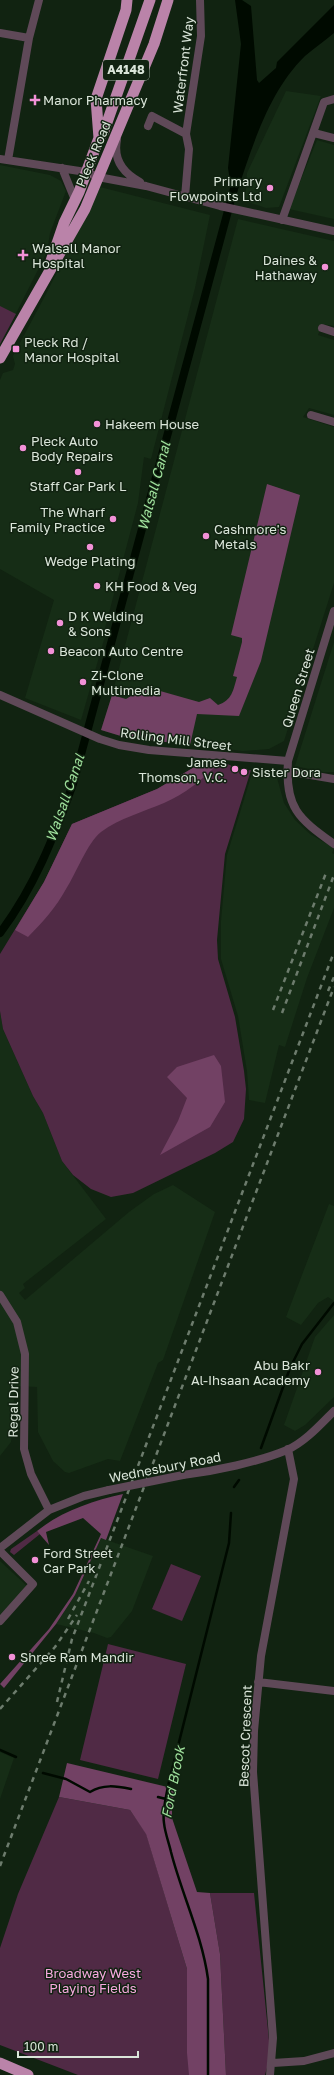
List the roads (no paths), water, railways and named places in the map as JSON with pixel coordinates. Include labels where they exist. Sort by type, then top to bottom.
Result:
[{"type":"highway","name":"Pleck Road","points":[[99,138],[96,99],[126,10],[127,0]]},
{"type":"highway","name":"Pleck Road","points":[[48,271],[56,262],[70,236],[98,177],[154,44],[168,0]]},
{"type":"highway","name":"Pleck Road","points":[[0,358],[48,271],[64,223],[99,138],[104,131],[148,3]]},
{"type":"highway","name":"Pleck Road","points":[[148,3],[154,44]]},
{"type":"highway","points":[[0,2062],[23,2073]]},
{"type":"highway","points":[[0,2069],[23,2073]]},
{"type":"street","points":[[39,0],[29,38],[4,160],[86,172],[98,177],[146,186],[220,206],[334,231]]},
{"type":"street","name":"Waterfront Way","points":[[185,197],[189,149],[186,134],[201,36],[200,0]]},
{"type":"street","points":[[0,33],[29,38]]},
{"type":"street","points":[[282,220],[324,102],[334,99]]},
{"type":"street","points":[[148,126],[152,116],[186,134]]},
{"type":"street","points":[[119,129],[115,150],[120,164],[131,177],[146,186]]},
{"type":"street","points":[[314,133],[334,138]]},
{"type":"street","points":[[62,168],[74,200]]},
{"type":"street","points":[[322,328],[334,332]]},
{"type":"street","points":[[311,415],[334,422]]},
{"type":"street","name":"Queen Street","points":[[334,611],[288,761],[287,771],[289,796],[298,814],[312,828],[334,844]]},
{"type":"street","name":"Rolling Mill Street","points":[[0,695],[100,739],[142,750],[288,761]]},
{"type":"street","points":[[287,771],[333,779]]},
{"type":"street","name":"Regal Drive","points":[[0,1295],[17,1322],[25,1354],[24,1450],[31,1474],[49,1510]]},
{"type":"street","name":"Wednesbury Road","points":[[0,1548],[49,1510],[84,1496],[226,1467],[288,1449],[310,1434],[334,1411]]},
{"type":"street","name":"Bescot Crescent","points":[[270,2075],[273,2063],[273,2038],[253,1772],[258,1682],[271,1594],[293,1490],[294,1479],[288,1449]]},
{"type":"street","points":[[0,1551],[34,1584],[0,1621]]},
{"type":"street","points":[[258,1682],[334,1691]]},
{"type":"street","points":[[273,2063],[304,2061],[334,2053]]},
{"type":"waterway","name":"Walsall Canal","points":[[0,933],[23,898],[42,862],[51,843],[73,784],[235,185]]},
{"type":"waterway","name":"Ford Brook","points":[[261,1448],[290,1368],[302,1344],[334,1303]]},
{"type":"waterway","name":"Ford Brook","points":[[234,1487],[239,1480]]},
{"type":"waterway","name":"Ford Brook","points":[[208,2075],[208,1979],[197,1931],[166,1834],[164,1823],[164,1804],[229,1543],[231,1513]]},
{"type":"waterway","points":[[0,1750],[16,1757]]},
{"type":"waterway","points":[[43,1773],[66,1779],[90,1792],[95,1789],[110,1786],[131,1789]]},
{"type":"waterway","name":"Ford Brook","points":[[158,1797],[166,1799]]},
{"type":"railway","points":[[273,1010],[326,873]]},
{"type":"railway","points":[[282,1013],[334,875]]},
{"type":"railway","points":[[57,1702],[72,1639],[334,952]]},
{"type":"railway","points":[[328,991],[334,977]]},
{"type":"railway","points":[[0,1866],[334,987]]},
{"type":"railway","points":[[68,1619],[89,1581]]},
{"type":"railway","points":[[0,1709],[55,1647],[77,1615]]},
{"type":"place","name":"Manor Pharmacy","points":[[35,100]]},
{"type":"place","name":"Primary Flowpoints Ltd","points":[[270,188]]},
{"type":"place","name":"Walsall Manor Hospital","points":[[23,255]]},
{"type":"place","name":"Daines & Hathaway","points":[[325,267]]},
{"type":"place","name":"Pleck Rd / Manor Hospital","points":[[16,349]]},
{"type":"place","name":"Hakeem House","points":[[97,424]]},
{"type":"place","name":"Pleck Auto Body Repairs","points":[[23,448]]},
{"type":"place","name":"Staff Car Park L","points":[[78,472]]},
{"type":"place","name":"The Wharf Family Practice","points":[[113,519]]},
{"type":"place","name":"Cashmore's Metals","points":[[206,536]]},
{"type":"place","name":"Wedge Plating","points":[[90,547]]},
{"type":"place","name":"KH Food & Veg","points":[[97,586]]},
{"type":"place","name":"D K Welding & Sons","points":[[60,623]]},
{"type":"place","name":"Beacon Auto Centre","points":[[51,651]]},
{"type":"place","name":"Zi-Clone Multimedia","points":[[83,682]]},
{"type":"place","name":"James Thomson, V.C.","points":[[235,769]]},
{"type":"place","name":"Sister Dora","points":[[244,772]]},
{"type":"place","name":"Abu Bakr Al-Ihsaan Academy","points":[[318,1372]]},
{"type":"place","name":"Ford Street Car Park","points":[[35,1560]]},
{"type":"place","name":"Shree Ram Mandir","points":[[12,1657]]},
{"type":"park label","name":"Broadway West Playing Fields","points":[[93,1980]]}]
